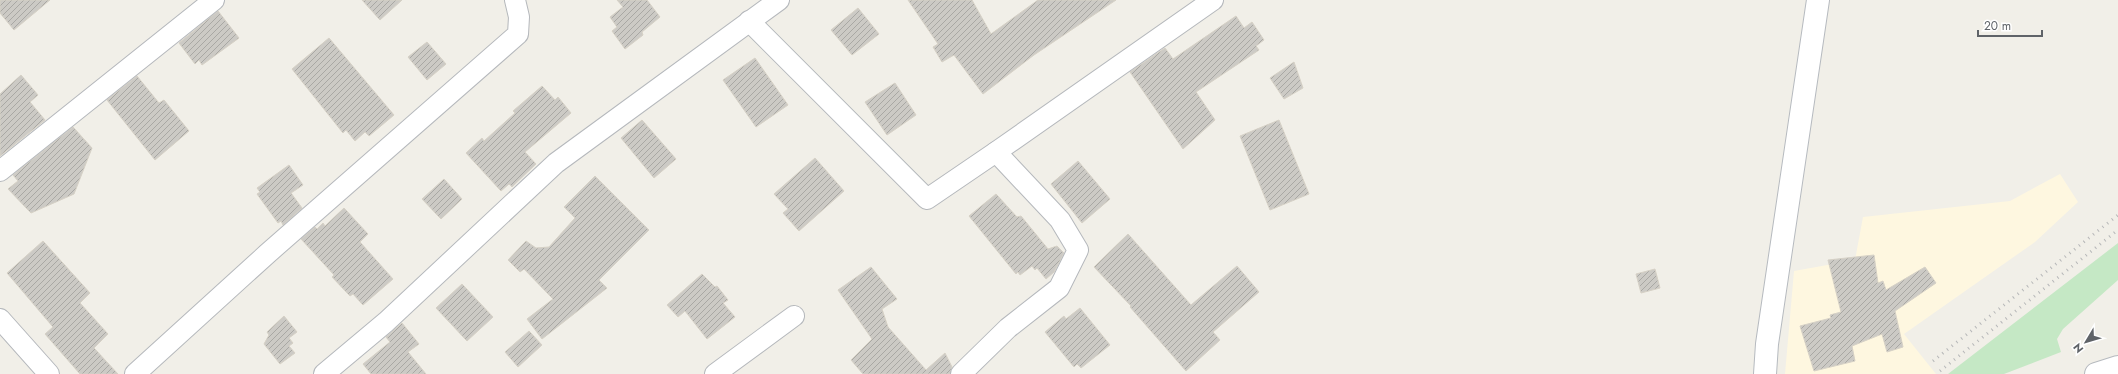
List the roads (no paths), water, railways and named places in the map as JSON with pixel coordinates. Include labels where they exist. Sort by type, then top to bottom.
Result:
[{"type":"main road","points":[[1765,374],[1768,336],[1818,0]]},
{"type":"main road","points":[[2096,374],[2118,367]]},
{"type":"street","points":[[0,171],[214,0]]},
{"type":"street","points":[[135,374],[267,254],[518,34],[519,17],[515,0]]},
{"type":"street","points":[[324,374],[386,322],[556,163],[779,0]]},
{"type":"street","points":[[749,21],[927,199],[1213,0]]},
{"type":"street","points":[[961,374],[1008,328],[1059,288],[1078,250],[1060,220],[996,152]]},
{"type":"street","points":[[715,374],[794,316]]},
{"type":"street","points":[[0,319],[49,374]]},
{"type":"railway","points":[[1933,361],[2118,215]]},
{"type":"railway","points":[[1940,371],[2118,230]]}]
